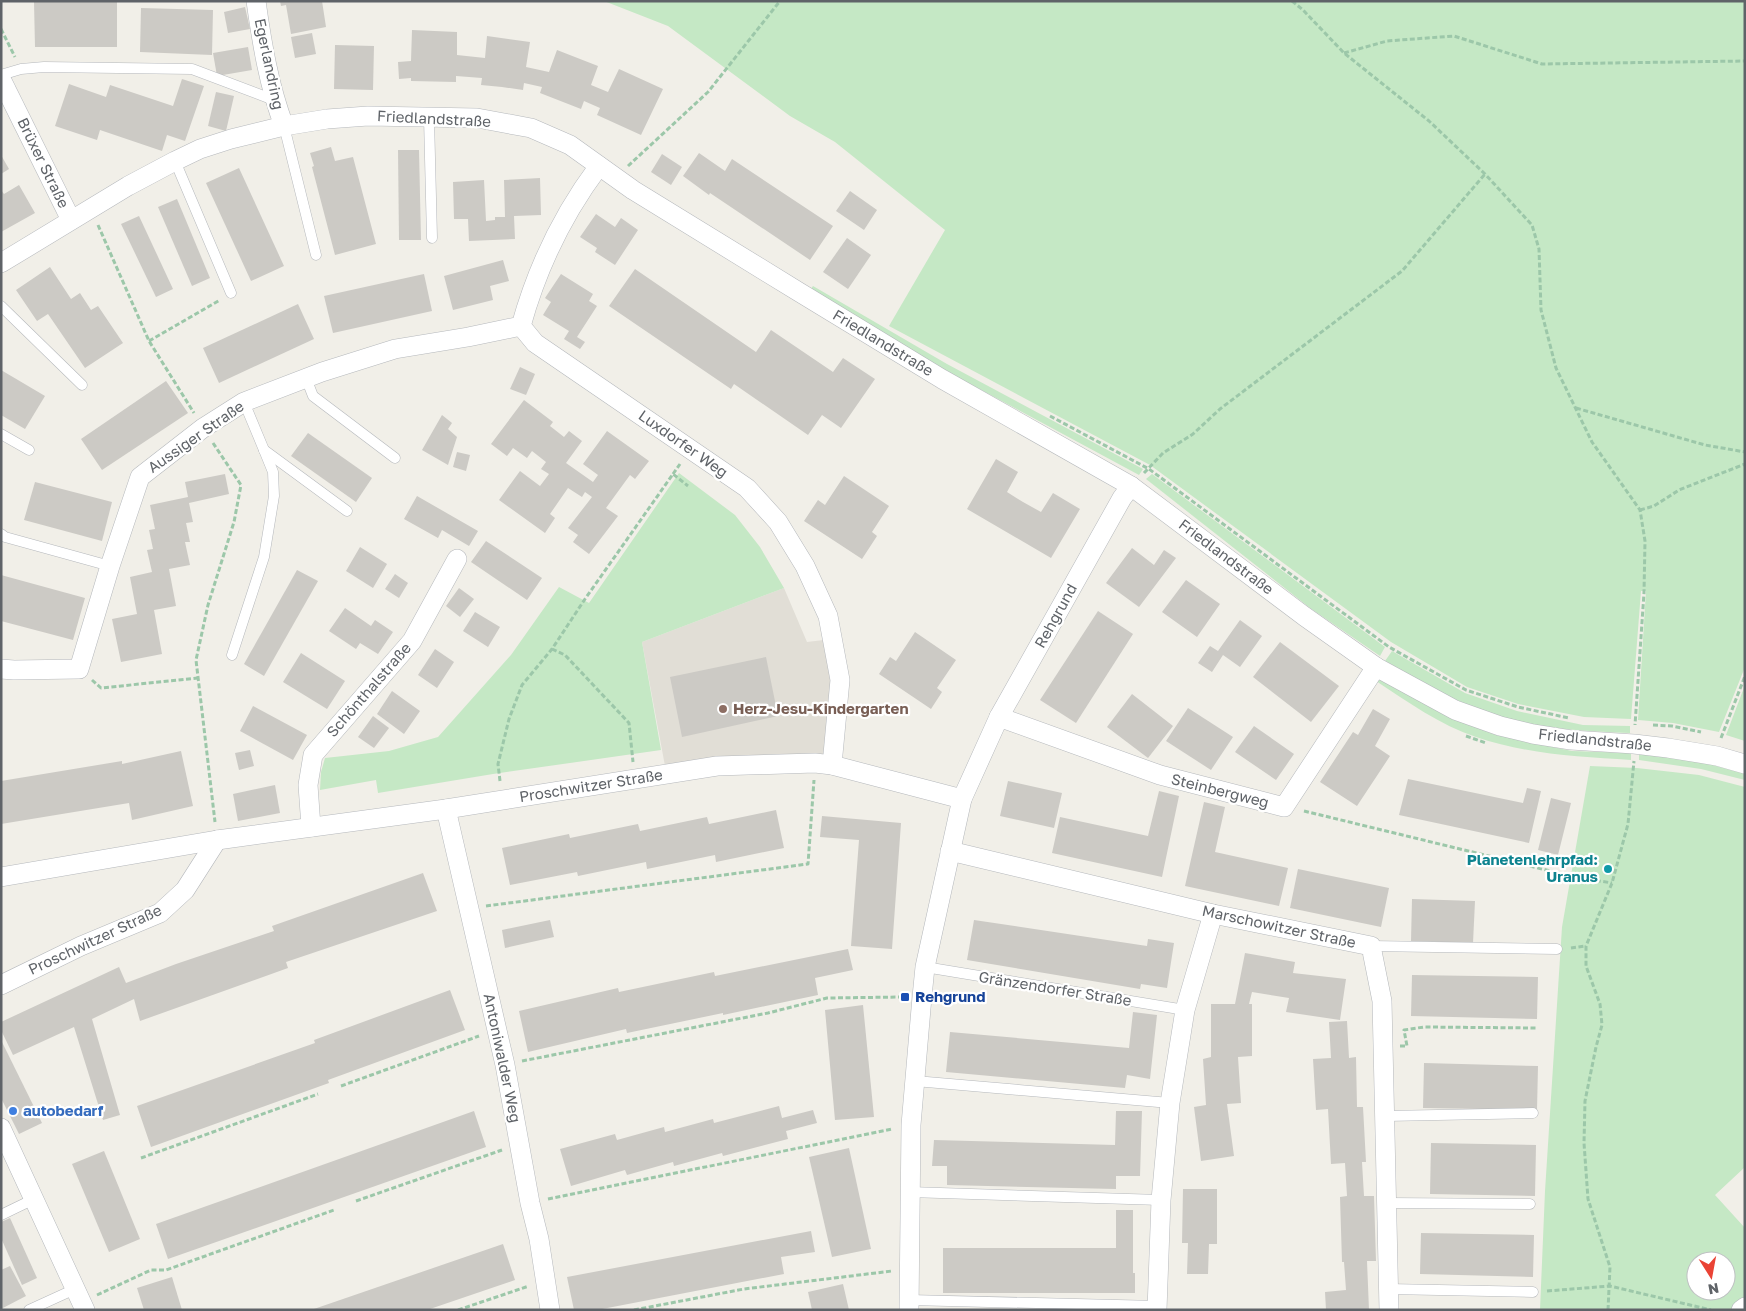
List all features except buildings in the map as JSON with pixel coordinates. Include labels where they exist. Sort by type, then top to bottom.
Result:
[{"type":"street","name":"Egerlandring","points":[[256,1],[274,100],[284,126]]},
{"type":"street","name":"Brüxer Straße","points":[[1,79],[72,220]]},
{"type":"street","name":"Friedlandstraße","points":[[2,262],[174,161],[200,149],[231,139],[284,126],[328,119],[368,116],[477,118],[531,128],[570,145],[633,190],[925,368],[1131,486],[1304,616],[1376,667],[1455,710],[1508,728],[1533,734],[1571,740],[1634,744],[1717,756],[1745,764]]},
{"type":"street","points":[[521,326],[531,290],[552,241],[590,178],[600,166]]},
{"type":"street","name":"Aussiger Straße","points":[[79,669],[140,476],[203,428],[244,402],[306,378],[394,349],[521,326]]},
{"type":"street","name":"Luxdorfer Weg","points":[[521,326],[535,343],[747,488],[778,522],[805,566],[828,616],[840,680],[823,764]]},
{"type":"street","name":"Rehgrund","points":[[909,1305],[911,1126],[925,967],[962,799],[999,717],[1122,498],[1131,486]]},
{"type":"street","name":"Schönthalstraße","points":[[311,827],[308,785],[312,755],[412,641],[457,559]]},
{"type":"street","name":"Steinbergweg","points":[[999,717],[1160,775],[1284,807],[1376,667]]},
{"type":"street","points":[[1,669],[79,669]]},
{"type":"street","name":"Proschwitzer Straße","points":[[1,877],[217,840],[501,800],[717,766],[823,764],[962,799]]},
{"type":"street","name":"Antoniwalder Weg","points":[[446,808],[504,1065],[530,1203],[539,1239],[550,1310]]},
{"type":"street","name":"Proschwitzer Straße","points":[[1,985],[81,946],[160,913],[185,890],[217,840]]},
{"type":"street","name":"Marschowitzer Straße","points":[[950,851],[1213,914],[1371,946],[1382,1001],[1389,1310]]},
{"type":"street","points":[[1157,1308],[1161,1200],[1170,1104],[1184,1010],[1213,914]]},
{"type":"street","points":[[1,1128],[80,1300]]},
{"type":"street","points":[[1741,1310],[1745,1306]]},
{"type":"lane","points":[[1,75],[21,69],[44,67],[192,70],[274,100]]},
{"type":"lane","points":[[429,118],[432,238]]},
{"type":"lane","points":[[284,126],[316,255]]},
{"type":"lane","points":[[174,161],[230,294]]},
{"type":"lane","points":[[1,306],[82,385]]},
{"type":"lane","points":[[306,378],[313,396],[396,458]]},
{"type":"lane","points":[[232,655],[264,557],[274,496],[273,472],[244,402]]},
{"type":"lane","points":[[1,434],[29,450]]},
{"type":"lane","points":[[264,450],[347,511]]},
{"type":"lane","points":[[1,534],[5,537],[110,566]]},
{"type":"lane","points":[[1371,946],[1558,949]]},
{"type":"lane","name":"Gränzendorfer Straße","points":[[925,967],[1184,1010]]},
{"type":"lane","points":[[914,1081],[1170,1104]]},
{"type":"lane","points":[[1386,1116],[1533,1113]]},
{"type":"lane","points":[[909,1192],[1161,1200]]},
{"type":"lane","points":[[1,1215],[34,1199]]},
{"type":"lane","points":[[1388,1203],[1530,1204]]},
{"type":"lane","points":[[1388,1289],[1533,1292]]},
{"type":"lane","points":[[30,1310],[80,1300]]},
{"type":"lane","points":[[909,1305],[1157,1308]]},
{"type":"path","points":[[616,177],[708,92],[780,1]]},
{"type":"path","points":[[1292,1],[1344,53],[1429,121],[1485,174],[1532,225],[1539,248],[1541,310],[1556,368],[1592,442],[1640,510],[1645,541],[1644,593],[1635,724]]},
{"type":"path","points":[[1344,53],[1387,41],[1454,36],[1542,64],[1745,60]]},
{"type":"path","points":[[1149,468],[1163,453],[1193,434],[1220,409],[1402,271],[1485,174]]},
{"type":"path","points":[[91,209],[149,342],[241,485],[234,522],[208,605],[196,660],[217,840]]},
{"type":"path","points":[[149,342],[230,294]]},
{"type":"path","points":[[1575,408],[1705,445],[1745,452]]},
{"type":"path","points":[[1640,510],[1654,506],[1679,490],[1745,464]]},
{"type":"path","points":[[501,800],[498,764],[509,719],[522,685],[552,649],[673,474],[688,486]]},
{"type":"path","points":[[552,649],[565,655],[629,722],[635,779]]},
{"type":"path","points":[[79,669],[101,688],[198,678]]},
{"type":"path","points":[[1717,756],[1722,736],[1745,676]]},
{"type":"path","points":[[468,908],[808,864],[823,764]]},
{"type":"path","points":[[1608,1310],[1610,1267],[1588,1199],[1584,1143],[1585,1101],[1602,1025],[1600,1004],[1586,966],[1586,946],[1612,883],[1628,824],[1634,764]]},
{"type":"path","points":[[1284,807],[1575,877],[1612,883]]},
{"type":"path","points":[[504,1065],[768,1013],[827,998],[922,997]]},
{"type":"path","points":[[1384,1046],[1407,1046],[1404,1030],[1424,1027],[1537,1028]]},
{"type":"path","points":[[341,1086],[496,1029]]},
{"type":"path","points":[[141,1158],[318,1094]]},
{"type":"path","points":[[530,1203],[911,1126]]},
{"type":"path","points":[[356,1201],[519,1144]]},
{"type":"path","points":[[80,1300],[151,1270],[166,1270],[334,1210]]},
{"type":"path","points":[[634,1310],[744,1289],[910,1268]]},
{"type":"path","points":[[458,1310],[545,1280]]},
{"type":"path","points":[[1533,1292],[1610,1286],[1711,1310]]},
{"type":"shaded area","points":[[784,588],[807,642],[824,640],[833,680],[826,757],[665,766],[642,642]]},
{"type":"green space","points":[[604,1],[1745,1],[1745,667],[1719,732],[1673,723],[1638,720],[1646,591],[1641,591],[1631,719],[1584,717],[1518,704],[1467,687],[1391,642],[1150,465],[889,326],[945,230],[835,142],[790,116],[668,26]]},
{"type":"green space","points":[[813,286],[947,364],[1143,469],[1139,475],[946,371],[810,290]]},
{"type":"green space","points":[[679,473],[735,515],[760,547],[784,588],[642,642],[661,750],[493,774],[378,793],[376,780],[320,790],[321,772],[325,758],[389,751],[438,737],[511,655],[559,587],[589,603]]},
{"type":"green space","points":[[1152,474],[1385,647],[1380,656],[1310,608],[1146,479]]},
{"type":"green space","points":[[1392,651],[1465,693],[1517,711],[1583,725],[1630,726],[1630,733],[1585,731],[1543,726],[1501,717],[1480,710],[1440,692],[1385,661]]},
{"type":"green space","points":[[1379,677],[1451,718],[1496,735],[1572,751],[1631,753],[1631,760],[1533,751],[1476,737],[1437,720],[1412,705],[1376,681]]},
{"type":"green space","points":[[1745,685],[1745,741],[1726,735]]},
{"type":"green space","points":[[1639,754],[1702,762],[1745,774],[1745,780],[1701,769],[1639,760]]},
{"type":"green space","points":[[1590,766],[1637,768],[1699,775],[1745,787],[1745,1167],[1715,1195],[1745,1228],[1745,1300],[1734,1310],[1540,1310],[1545,1191],[1562,927]]},
{"type":"place","name":"Herz-Jesu-Kindergarten","points":[[723,709]]},
{"type":"place","name":"Planetenlehrpfad: Uranus","points":[[1608,869]]},
{"type":"place","name":"Rehgrund","points":[[905,997]]},
{"type":"place","name":"autobedarf","points":[[13,1111]]}]
